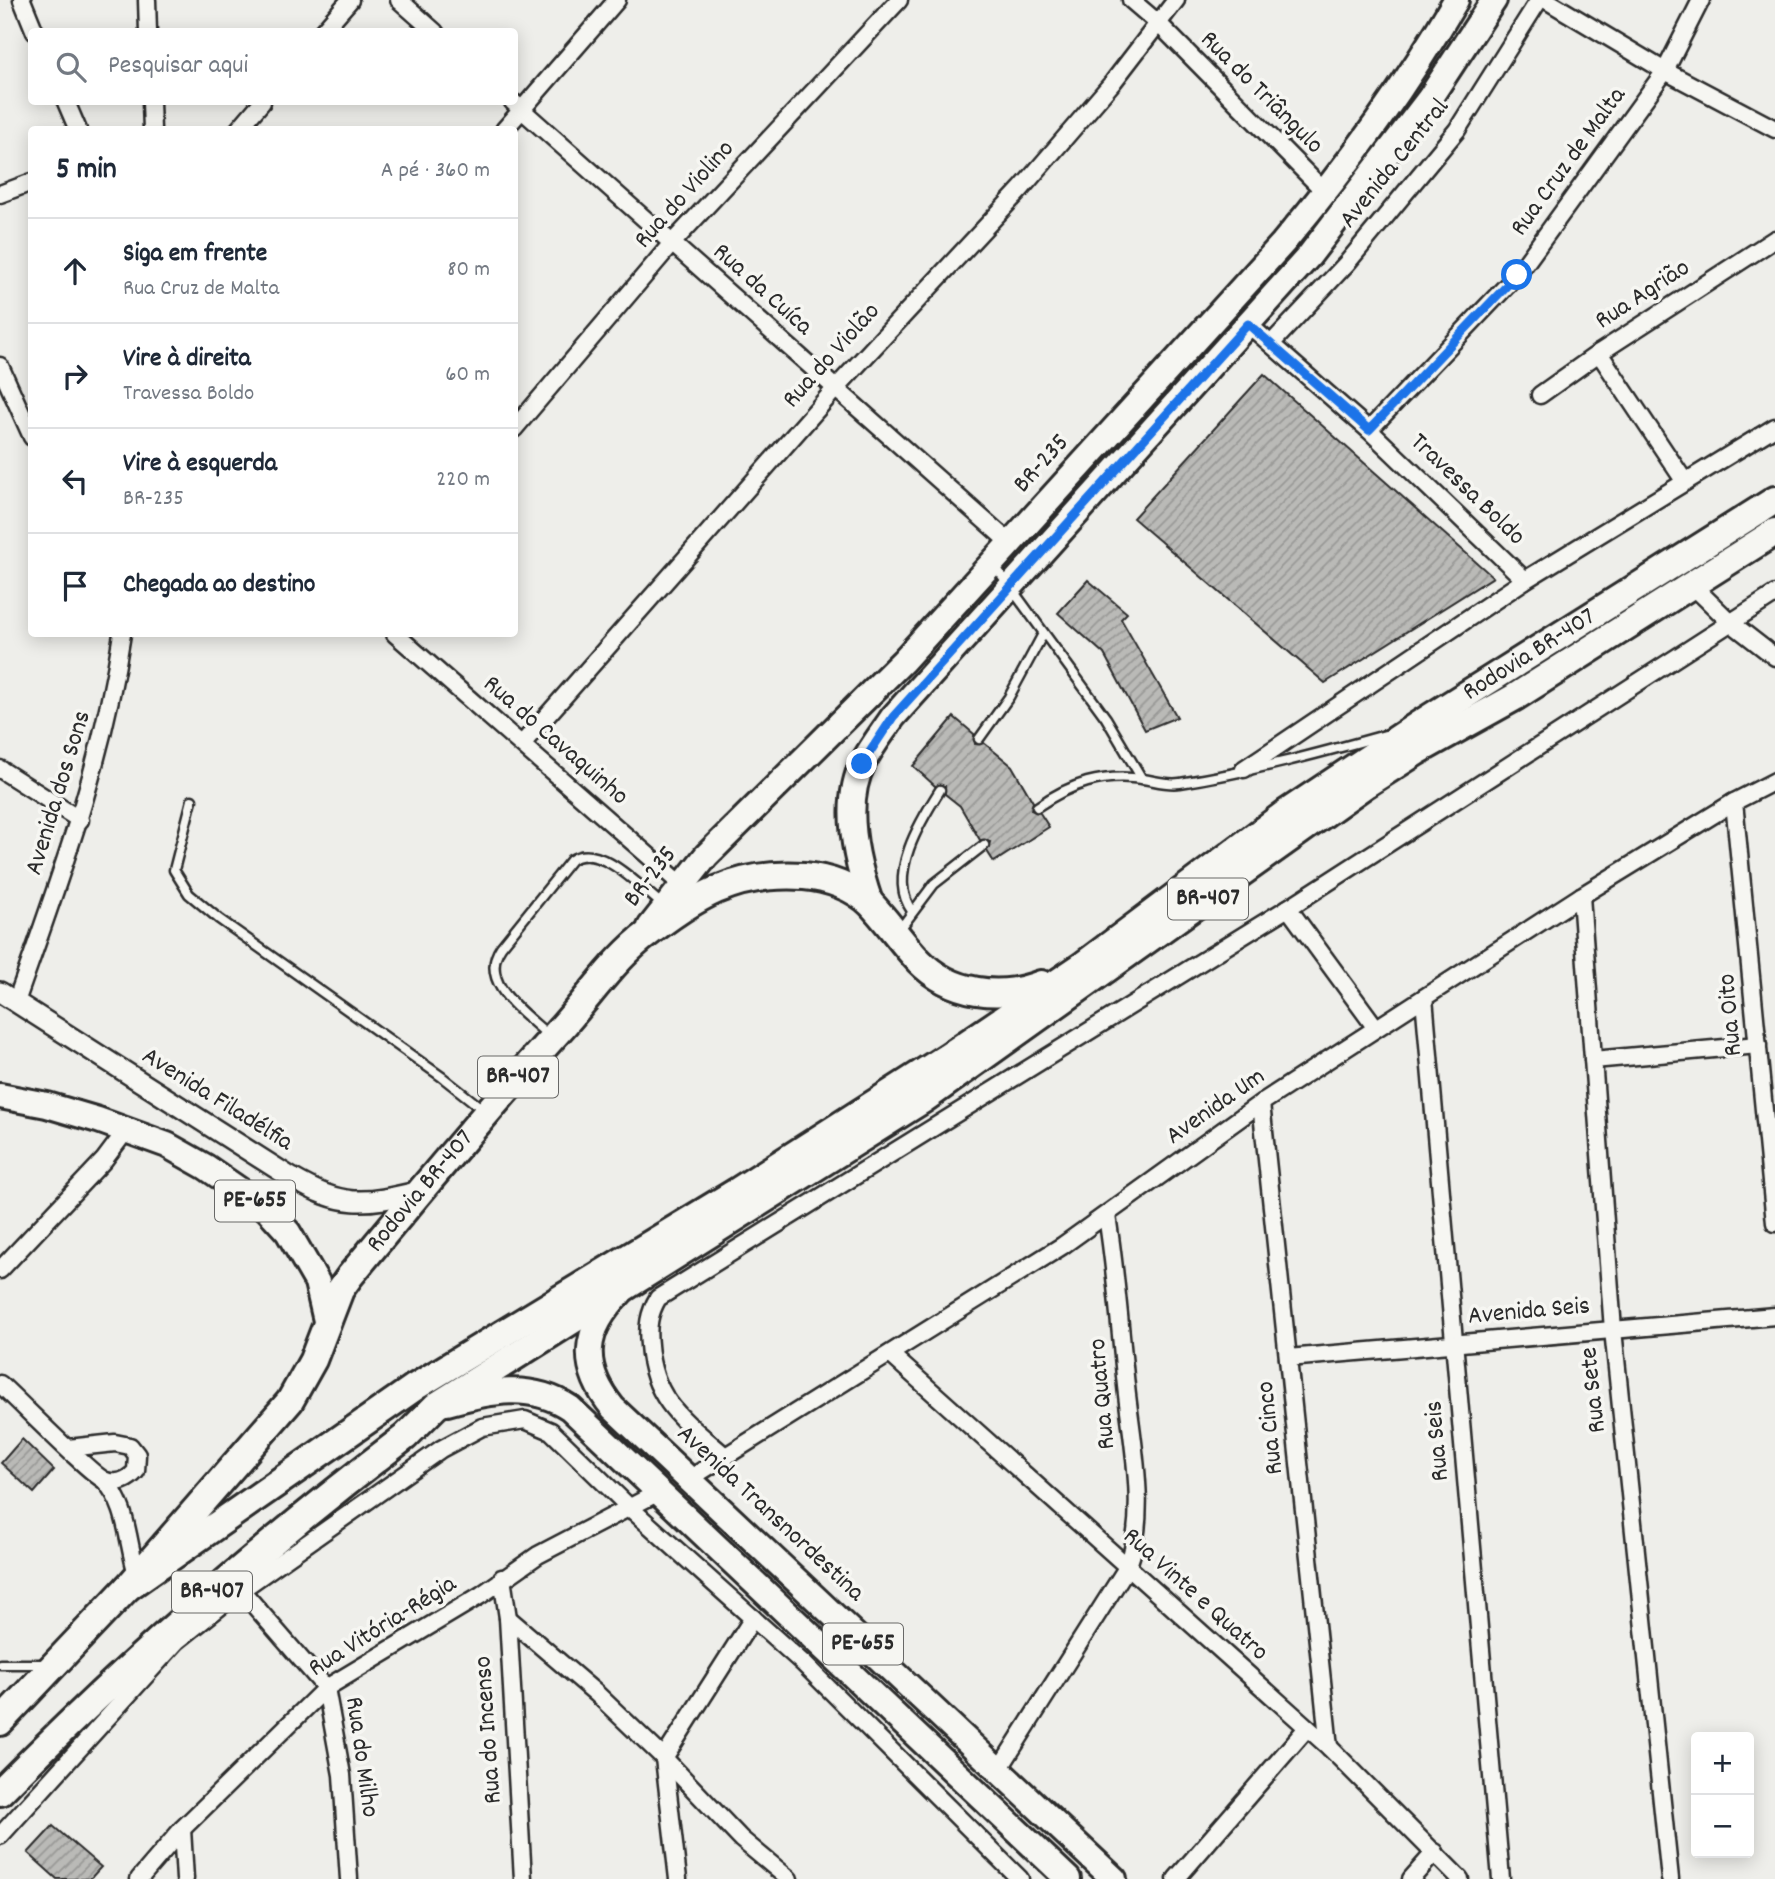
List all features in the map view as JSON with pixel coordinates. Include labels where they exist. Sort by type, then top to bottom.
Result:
[{"type":"highway","name":"Rodovia BR-407","points":[[1082,966],[1286,813],[1418,725],[1775,500]]},
{"type":"highway","name":"BR-407","points":[[0,1792],[102,1688],[171,1627],[405,1437],[436,1406],[631,1283],[736,1232],[881,1128],[987,1057],[1366,784],[1416,752],[1516,697],[1775,532]]},
{"type":"highway","name":"Rodovia BR-407","points":[[327,1325],[340,1290],[487,1113],[639,941],[710,893],[734,881],[757,875],[830,880],[870,902]]},
{"type":"highway","points":[[870,902],[896,935],[933,973],[981,992],[999,995],[1022,991],[1082,966]]},
{"type":"highway","points":[[133,1581],[415,1387],[746,1185],[1082,966]]},
{"type":"highway","name":"BR-407","points":[[0,1722],[58,1664],[133,1581],[290,1401],[313,1360],[327,1325]]},
{"type":"main road","name":"BR-235","points":[[639,941],[706,856],[869,697],[1010,544],[1325,192],[1402,88],[1457,0]]},
{"type":"main road","points":[[870,902],[860,873],[853,805],[862,764],[893,717],[1309,256],[1413,120],[1494,0]]},
{"type":"main road","name":"PE-655","points":[[0,1096],[74,1112],[184,1153],[267,1209],[304,1256],[317,1282],[327,1325]]},
{"type":"main road","name":"Avenida Transnordestina","points":[[631,1283],[609,1304],[596,1324],[590,1354],[593,1381],[613,1408],[1114,1879]]},
{"type":"main road","name":"PE-655","points":[[436,1406],[474,1396],[514,1390],[537,1391],[553,1397],[578,1415],[1068,1879]]},
{"type":"street","points":[[22,0],[33,28]]},
{"type":"street","points":[[147,0],[148,28]]},
{"type":"street","points":[[326,28],[350,0]]},
{"type":"street","points":[[400,0],[431,28]]},
{"type":"street","points":[[518,105],[617,0]]},
{"type":"street","name":"Rua do Violino","points":[[518,424],[673,242],[899,0]]},
{"type":"street","name":"Rua do Triângulo","points":[[1131,0],[1159,24],[1325,192]]},
{"type":"street","name":"Rua do Violão","points":[[522,744],[835,389],[1021,189],[1177,0]]},
{"type":"street","name":"Avenida Central","points":[[1271,344],[1347,263],[1457,130],[1539,0]]},
{"type":"street","points":[[1546,0],[1665,71],[1775,129]]},
{"type":"street","name":"Rua Cruz de Malta","points":[[1369,430],[1517,275],[1665,71],[1701,0]]},
{"type":"street","points":[[67,105],[76,126]]},
{"type":"street","points":[[151,105],[152,126]]},
{"type":"street","points":[[241,126],[259,105]]},
{"type":"street","points":[[506,126],[517,106]]},
{"type":"street","name":"Rua da Cuíca","points":[[517,106],[1010,544]]},
{"type":"street","points":[[0,194],[28,184]]},
{"type":"street","name":"Rua Agrião","points":[[1540,395],[1599,353],[1775,239]]},
{"type":"street","name":"Travessa Boldo","points":[[1248,324],[1369,430],[1525,580]]},
{"type":"street","points":[[1599,353],[1685,482]]},
{"type":"street","points":[[0,366],[28,428]]},
{"type":"street","points":[[1244,769],[1525,580],[1775,427]]},
{"type":"street","points":[[1692,585],[1730,622],[1775,657]]},
{"type":"street","points":[[726,1457],[671,1409],[660,1394],[649,1354],[648,1320],[658,1298],[736,1232],[1288,908],[1775,594]]},
{"type":"street","name":"Avenida dos Sons","points":[[8,997],[80,820],[104,735],[121,637]]},
{"type":"street","name":"Rua do Cavaquinho","points":[[398,637],[682,885]]},
{"type":"street","points":[[0,769],[80,820]]},
{"type":"street","name":"Avenida Um","points":[[689,1479],[1107,1216],[1261,1103],[1581,896],[1734,802],[1775,781]]},
{"type":"street","name":"Rua Oito","points":[[1734,802],[1775,1223]]},
{"type":"street","name":"Rua Sete","points":[[1581,896],[1613,1330],[1670,1879]]},
{"type":"street","points":[[1288,908],[1376,1028]]},
{"type":"street","name":"Avenida Filadélfia","points":[[8,997],[290,1177],[335,1200],[369,1201],[421,1192]]},
{"type":"street","name":"Rua Seis","points":[[1424,998],[1501,1879]]},
{"type":"street","points":[[1593,1060],[1758,1045]]},
{"type":"street","name":"Rua Cinco","points":[[1261,1103],[1329,1747]]},
{"type":"street","points":[[0,1270],[104,1160],[125,1132]]},
{"type":"street","name":"Rua Quatro","points":[[1107,1216],[1118,1285],[1136,1493],[1134,1549],[1128,1566]]},
{"type":"street","name":"Avenida Seis","points":[[1288,1358],[1775,1316]]},
{"type":"street","name":"Rua Vinte e Quatro","points":[[890,1354],[1329,1747],[1460,1879]]},
{"type":"street","points":[[0,1384],[105,1481],[120,1501],[133,1581]]},
{"type":"street","points":[[0,1836],[177,1641],[241,1590],[441,1449],[482,1427],[524,1420],[551,1432],[629,1507],[754,1618],[866,1724],[1020,1879]]},
{"type":"street","points":[[68,1448],[115,1443],[130,1446],[137,1455],[136,1471],[118,1482],[105,1481]]},
{"type":"street","name":"Rua Vitória-Régia","points":[[139,1879],[182,1829],[326,1688],[481,1595],[502,1578],[659,1492]]},
{"type":"street","points":[[998,1771],[1128,1566]]},
{"type":"street","name":"Rua do Incenso","points":[[502,1578],[508,1618],[523,1879]]},
{"type":"street","name":"Rua do Milho","points":[[241,1590],[326,1688],[342,1775],[349,1879]]},
{"type":"street","points":[[508,1618],[597,1695],[664,1758],[741,1839],[789,1879]]},
{"type":"street","points":[[678,1879],[664,1758],[754,1618]]},
{"type":"street","points":[[1176,1879],[1307,1728]]},
{"type":"street","points":[[182,1829],[185,1879]]},
{"type":"street","points":[[1411,1879],[1435,1852]]},
{"type":"lane","points":[[993,562],[1106,718],[1142,779]]},
{"type":"lane","points":[[979,738],[1009,696],[1043,634]]},
{"type":"lane","points":[[1037,807],[1081,781],[1142,779],[1179,783],[1244,769],[1273,766],[1418,725]]},
{"type":"lane","points":[[912,911],[907,905],[904,886],[910,840],[940,790]]},
{"type":"lane","points":[[192,800],[174,870],[189,894],[219,919],[442,1077],[487,1113]]},
{"type":"lane","points":[[896,935],[934,884],[984,845]]},
{"type":"lane","points":[[551,1039],[496,984],[494,962],[501,947],[571,860],[587,854],[601,857],[666,908]]},
{"type":"lane","points":[[0,1664],[58,1664]]},
{"type":"building","points":[[1264,374],[1493,577],[1325,683],[1133,518]]},
{"type":"building","points":[[1088,580],[1127,613],[1121,619],[1177,717],[1145,730],[1104,654],[1058,613]]},
{"type":"building","points":[[954,717],[974,734],[975,744],[984,743],[1012,766],[1033,802],[1031,810],[1040,813],[1049,827],[994,862],[987,851],[990,842],[980,840],[960,806],[945,794],[945,786],[935,786],[913,766]]},
{"type":"building","points":[[22,1439],[54,1470],[34,1493],[1,1463]]},
{"type":"building","points":[[53,1826],[101,1867],[90,1879],[57,1879],[28,1853]]},
{"type":"route","points":[[862,764],[893,717],[1248,324],[1369,430],[1517,275]]}]
